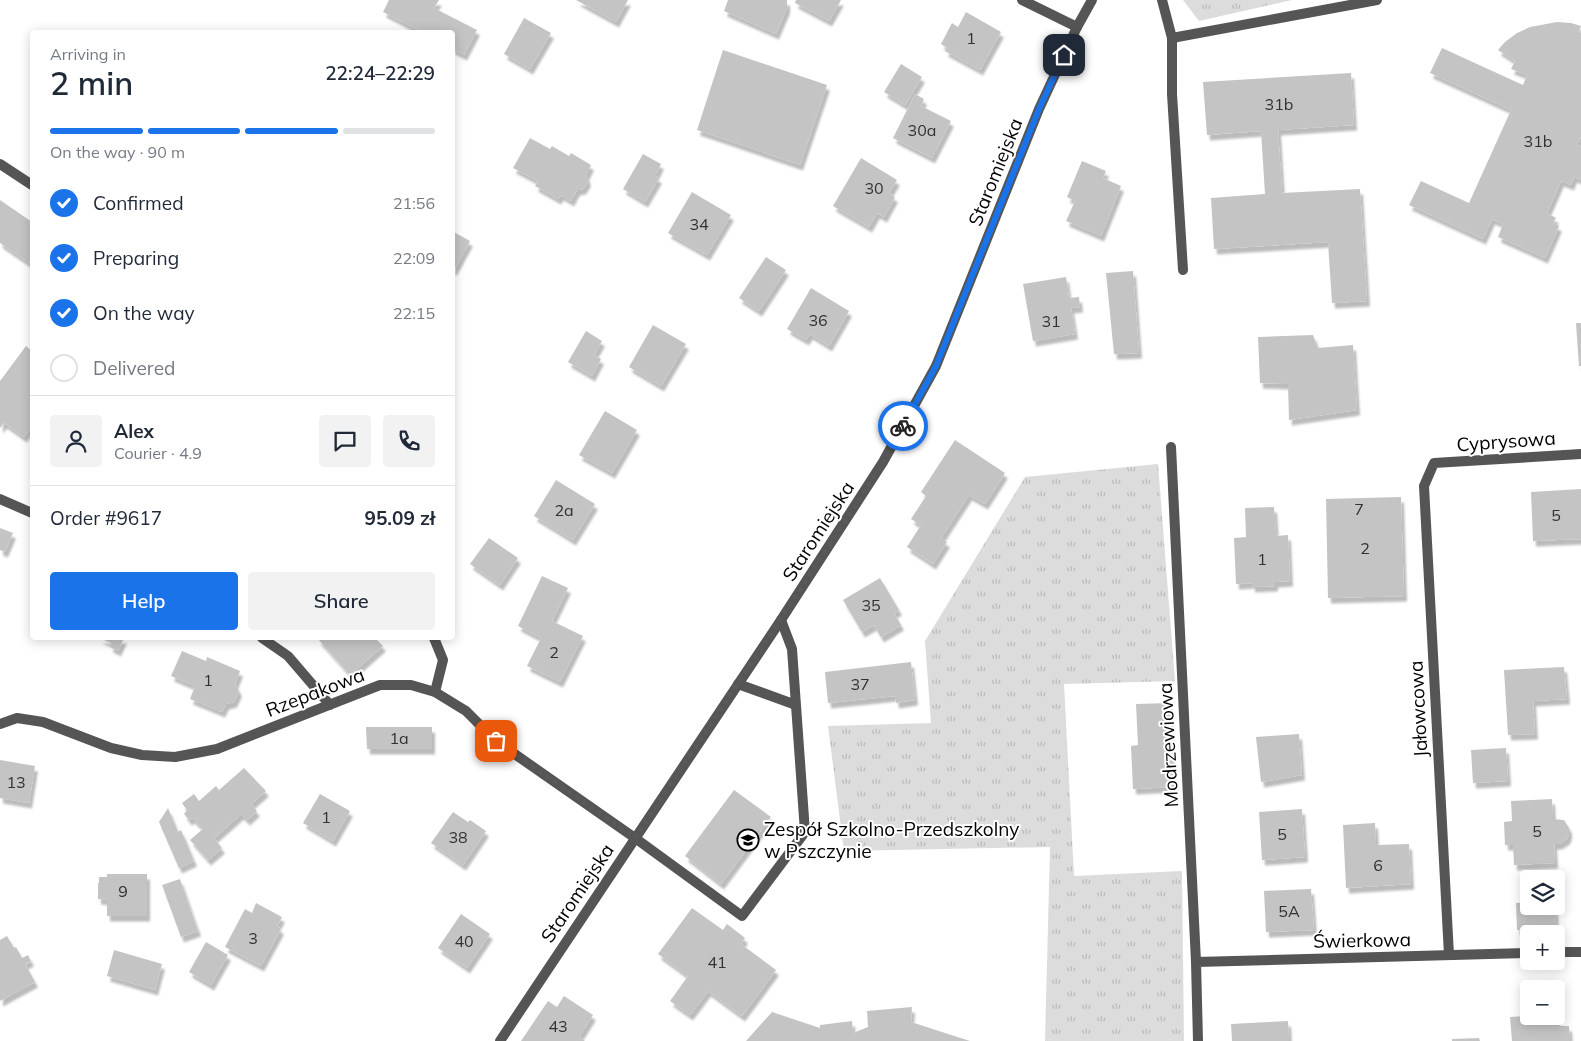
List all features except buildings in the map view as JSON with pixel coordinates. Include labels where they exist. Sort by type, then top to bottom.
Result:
[{"type":"street","points":[[1022,0],[1077,27]]},
{"type":"street","name":"Staromiejska","points":[[500,1041],[781,620],[883,462],[936,366],[1039,109],[1077,27],[1092,0]]},
{"type":"street","points":[[1162,0],[1172,38],[1172,94],[1183,270]]},
{"type":"street","points":[[1172,38],[1377,0]]},
{"type":"street","points":[[0,164],[30,184]]},
{"type":"street","name":"Modrzewiowa","points":[[1171,447],[1196,962],[1198,1041]]},
{"type":"street","name":"Cyprysowa","points":[[1434,463],[1581,454]]},
{"type":"street","name":"Jałowcowa","points":[[1434,463],[1424,486],[1449,955]]},
{"type":"street","points":[[0,499],[30,512]]},
{"type":"street","points":[[738,684],[796,706],[792,649],[781,620]]},
{"type":"street","points":[[265,640],[288,656],[330,705]]},
{"type":"street","points":[[435,640],[443,660],[435,692]]},
{"type":"street","name":"Rzepakowa","points":[[0,724],[18,718],[43,722],[111,748],[142,755],[175,757],[217,749],[380,685],[411,685],[435,692],[466,711],[496,741],[635,838],[742,916],[805,832],[796,706]]},
{"type":"street","points":[[1565,952],[1581,952]]},
{"type":"street","name":"Świerkowa","points":[[1196,962],[1520,953]]},
{"type":"green space","points":[[1183,0],[1292,0],[1199,21]]},
{"type":"green space","points":[[1158,464],[1175,681],[1064,684],[1074,876],[1182,871],[1184,1041],[1045,1041],[1050,847],[844,851],[828,726],[931,723],[925,641],[1025,477]]},
{"type":"way so far","points":[[496,741],[635,838],[854,508],[903,426]]},
{"type":"place","name":"Zespół Szkolno-Przedszkolny w Pszczynie","points":[[748,840]]},
{"type":"route","points":[[903,426],[936,366],[1039,109],[1064,55]]}]
